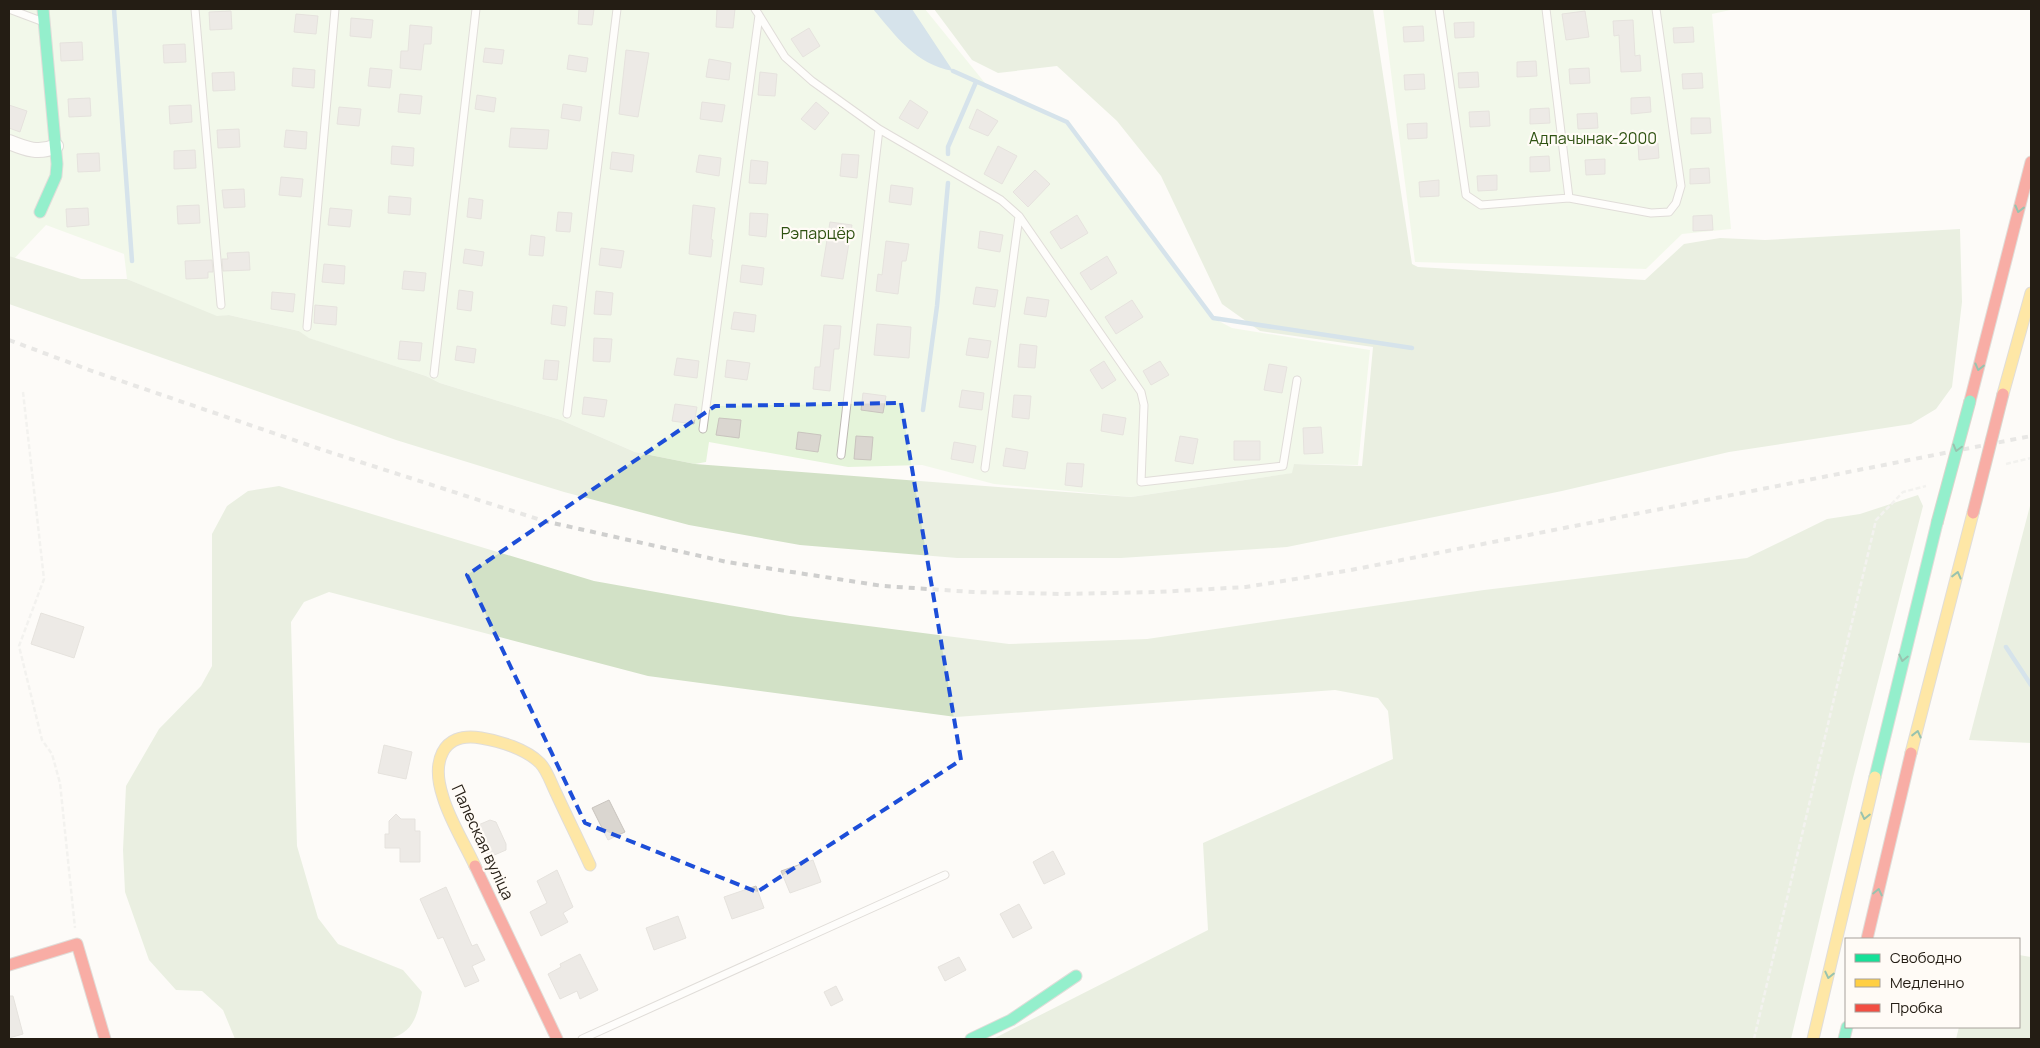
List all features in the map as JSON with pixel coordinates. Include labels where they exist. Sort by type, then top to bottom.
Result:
[{"type":"main road","points":[[40,212],[56,176],[56,146],[43,9]]},
{"type":"main road","points":[[1813,1039],[1914,611],[2031,162]]},
{"type":"main road","points":[[1867,938],[1892,828],[2003,394],[2031,293]]},
{"type":"main road","name":"Палеская вуліца","points":[[557,1039],[443,798],[438,782],[439,763],[444,748],[457,737],[472,734],[492,738],[534,755],[543,766],[590,865]]},
{"type":"main road","points":[[9,965],[77,944],[104,1039]]},
{"type":"main road","points":[[971,1039],[1011,1020],[1076,976]]},
{"type":"street","points":[[9,142],[30,150],[45,151],[56,146]]},
{"type":"lane","points":[[9,9],[45,22]]},
{"type":"lane","points":[[196,9],[221,304]]},
{"type":"lane","points":[[307,327],[335,9]]},
{"type":"lane","points":[[434,374],[476,9]]},
{"type":"lane","points":[[567,414],[617,9]]},
{"type":"lane","points":[[1439,9],[1466,195],[1481,206],[1569,198],[1651,213],[1669,212],[1676,203],[1681,186],[1656,9]]},
{"type":"lane","points":[[1546,9],[1569,198]]},
{"type":"lane","points":[[757,12],[785,56],[812,81],[879,129],[1001,200],[1019,216],[1141,392],[1144,405],[1141,482],[1283,466],[1298,380]]},
{"type":"lane","points":[[703,429],[757,12]]},
{"type":"lane","points":[[841,455],[879,129]]},
{"type":"lane","points":[[985,468],[1019,216]]},
{"type":"lane","points":[[582,1039],[945,875]]},
{"type":"path","points":[[23,392],[44,579],[19,646],[42,740],[52,754],[60,783],[77,944]]},
{"type":"path","points":[[2002,465],[2031,458]]},
{"type":"path","points":[[1754,1039],[1876,520],[1903,492],[1930,485]]},
{"type":"highlighted area","points":[[901,403],[961,760],[757,892],[585,823],[467,575],[715,406]]},
{"type":"green space","name":"Рэпарцёр","points":[[9,9],[925,9],[989,88],[1067,122],[1213,318],[1232,328],[1370,350],[1358,465],[1294,464],[1293,473],[1131,497],[994,484],[922,465],[848,467],[709,442],[706,462],[695,464],[635,452],[561,420],[440,383],[426,376],[308,338],[299,331],[229,315],[217,317],[127,279],[124,254],[46,225],[14,259],[9,256]]},
{"type":"green space","points":[[934,9],[1373,9],[1412,264],[1418,267],[1645,280],[1684,244],[1720,238],[1765,240],[1960,229],[1962,302],[1952,387],[1936,409],[1911,424],[1729,452],[1562,491],[1287,547],[1121,558],[957,558],[800,545],[689,525],[564,492],[396,440],[9,304],[9,256],[81,279],[127,279],[217,316],[229,315],[299,331],[309,338],[426,376],[440,383],[561,420],[635,452],[695,464],[1131,497],[1292,473],[1294,464],[1362,466],[1373,347],[1260,331],[1222,304],[1161,176],[1117,121],[1057,66],[998,73],[972,60]]},
{"type":"green space","name":"Адпачынак-2000","points":[[1383,9],[1735,9],[1712,14],[1731,229],[1682,234],[1646,269],[1415,262]]},
{"type":"green space","points":[[279,486],[594,581],[790,616],[1009,644],[1147,639],[1484,590],[1747,558],[1827,519],[1860,514],[1918,495],[1923,506],[1853,778],[1791,1039],[993,1039],[1208,930],[1203,843],[1393,759],[1388,711],[1378,698],[1335,690],[956,717],[648,676],[329,592],[304,602],[291,622],[297,846],[318,918],[338,944],[403,970],[422,992],[416,1016],[409,1028],[397,1036],[388,1039],[235,1039],[223,1010],[202,991],[176,990],[149,960],[125,892],[123,850],[126,786],[159,729],[201,686],[212,666],[212,534],[227,506],[248,491]]},
{"type":"green space","points":[[2031,502],[2031,743],[1969,740]]},
{"type":"green space","points":[[2020,955],[2031,957],[2031,1039],[1956,1039],[1959,1028],[2020,1028]]},
{"type":"water","points":[[873,9],[912,9],[953,71],[928,62],[907,48]]},
{"type":"building","points":[[579,9],[594,9],[592,25],[578,24]]},
{"type":"building","points":[[717,9],[735,9],[733,28],[716,27]]},
{"type":"building","points":[[231,11],[232,29],[210,30],[209,12]]},
{"type":"building","points":[[1585,11],[1589,37],[1566,40],[1562,14]]},
{"type":"building","points":[[296,14],[318,16],[316,34],[294,32]]},
{"type":"building","points":[[351,18],[373,20],[371,38],[350,36]]},
{"type":"building","points":[[1633,20],[1635,56],[1640,55],[1641,71],[1621,72],[1619,35],[1614,36],[1613,21]]},
{"type":"building","points":[[1474,22],[1474,37],[1455,38],[1454,23]]},
{"type":"building","points":[[410,25],[432,27],[431,44],[424,44],[421,70],[400,68],[401,51],[408,51]]},
{"type":"building","points":[[1423,26],[1424,41],[1404,42],[1403,27]]},
{"type":"building","points":[[1693,27],[1694,42],[1674,43],[1673,28]]},
{"type":"building","points":[[809,28],[820,46],[803,57],[791,39]]},
{"type":"building","points":[[82,42],[83,60],[61,61],[60,43]]},
{"type":"building","points":[[185,44],[186,62],[164,63],[163,45]]},
{"type":"building","points":[[485,48],[504,50],[502,64],[483,62]]},
{"type":"building","points":[[626,50],[649,53],[638,117],[619,114]]},
{"type":"building","points":[[569,55],[588,58],[586,72],[567,69]]},
{"type":"building","points":[[709,59],[731,63],[729,80],[706,77]]},
{"type":"building","points":[[1536,61],[1537,76],[1517,77],[1517,62]]},
{"type":"building","points":[[293,68],[315,70],[314,88],[292,86]]},
{"type":"building","points":[[370,68],[392,70],[390,88],[368,86]]},
{"type":"building","points":[[1589,68],[1590,83],[1570,84],[1569,69]]},
{"type":"building","points":[[234,72],[235,90],[213,91],[212,73]]},
{"type":"building","points":[[760,72],[777,74],[775,96],[758,95]]},
{"type":"building","points":[[1478,72],[1479,87],[1459,88],[1458,73]]},
{"type":"building","points":[[1702,73],[1703,88],[1683,89],[1682,74]]},
{"type":"building","points":[[1424,74],[1425,89],[1405,90],[1404,75]]},
{"type":"building","points":[[400,94],[422,96],[420,114],[398,112]]},
{"type":"building","points":[[477,95],[496,98],[494,112],[475,109]]},
{"type":"building","points":[[1650,97],[1651,112],[1631,114],[1631,98]]},
{"type":"building","points":[[90,98],[91,116],[69,117],[68,99]]},
{"type":"building","points":[[910,100],[928,112],[918,129],[899,118]]},
{"type":"building","points":[[702,102],[725,105],[722,122],[700,119]]},
{"type":"building","points":[[816,102],[829,113],[815,130],[801,119]]},
{"type":"building","points":[[563,104],[582,107],[580,121],[561,118]]},
{"type":"building","points":[[9,105],[27,111],[20,132],[9,128]]},
{"type":"building","points":[[191,105],[192,122],[170,124],[169,106]]},
{"type":"building","points":[[339,107],[361,109],[359,126],[337,124]]},
{"type":"building","points":[[1549,108],[1550,123],[1530,124],[1530,109]]},
{"type":"building","points":[[977,109],[998,121],[988,136],[969,128]]},
{"type":"building","points":[[1489,111],[1490,126],[1470,127],[1469,112]]},
{"type":"building","points":[[1597,113],[1598,128],[1578,129],[1577,114]]},
{"type":"building","points":[[1691,118],[1710,118],[1711,133],[1691,134]]},
{"type":"building","points":[[1427,123],[1427,138],[1408,139],[1407,124]]},
{"type":"building","points":[[511,128],[549,130],[547,149],[509,147]]},
{"type":"building","points":[[239,129],[240,147],[218,148],[217,130]]},
{"type":"building","points":[[286,130],[307,132],[306,149],[284,147]]},
{"type":"building","points":[[1658,143],[1659,158],[1639,160],[1638,144]]},
{"type":"building","points":[[392,146],[414,148],[413,166],[391,164]]},
{"type":"building","points":[[998,146],[1017,156],[1002,184],[984,174]]},
{"type":"building","points":[[195,150],[196,168],[174,169],[174,151]]},
{"type":"building","points":[[612,152],[634,155],[632,172],[610,169]]},
{"type":"building","points":[[99,153],[100,171],[78,172],[77,154]]},
{"type":"building","points":[[842,154],[859,155],[857,178],[840,176]]},
{"type":"building","points":[[699,155],[721,158],[719,176],[696,172]]},
{"type":"building","points":[[1549,156],[1550,171],[1530,172],[1530,157]]},
{"type":"building","points":[[1605,159],[1605,174],[1586,175],[1585,160]]},
{"type":"building","points":[[751,160],[768,162],[766,184],[749,183]]},
{"type":"building","points":[[1709,168],[1710,183],[1690,184],[1690,169]]},
{"type":"building","points":[[1035,170],[1050,184],[1028,207],[1013,192]]},
{"type":"building","points":[[1497,175],[1497,190],[1478,191],[1477,176]]},
{"type":"building","points":[[281,177],[303,179],[301,197],[279,195]]},
{"type":"building","points":[[1439,180],[1439,196],[1420,197],[1419,182]]},
{"type":"building","points":[[891,185],[913,188],[911,205],[889,202]]},
{"type":"building","points":[[244,189],[245,207],[224,208],[222,190]]},
{"type":"building","points":[[389,196],[411,198],[410,215],[388,213]]},
{"type":"building","points":[[469,198],[483,200],[481,219],[467,217]]},
{"type":"building","points":[[199,205],[200,223],[178,224],[177,206]]},
{"type":"building","points":[[693,205],[715,208],[711,257],[689,254]]},
{"type":"building","points":[[88,208],[89,225],[67,227],[66,209]]},
{"type":"building","points":[[330,208],[352,210],[350,227],[328,225]]},
{"type":"building","points":[[558,212],[572,213],[570,232],[556,231]]},
{"type":"building","points":[[750,213],[768,214],[766,237],[749,235]]},
{"type":"building","points":[[1077,215],[1088,233],[1061,249],[1050,232]]},
{"type":"building","points":[[1712,215],[1713,230],[1693,231],[1693,216]]},
{"type":"building","points":[[830,222],[852,225],[843,279],[821,276]]},
{"type":"building","points":[[980,231],[1003,235],[1000,252],[978,248]]},
{"type":"building","points":[[531,235],[545,237],[543,256],[529,255]]},
{"type":"building","points":[[886,241],[909,244],[906,261],[902,261],[898,294],[876,291],[878,274],[882,275]]},
{"type":"building","points":[[601,248],[624,251],[621,268],[599,265]]},
{"type":"building","points":[[465,249],[484,252],[482,266],[463,263]]},
{"type":"building","points":[[249,252],[250,270],[223,271],[222,259],[228,259],[227,253]]},
{"type":"building","points":[[1107,256],[1117,273],[1091,290],[1080,273]]},
{"type":"building","points":[[212,260],[213,272],[208,272],[208,278],[186,279],[185,261]]},
{"type":"building","points":[[324,264],[345,266],[344,284],[322,282]]},
{"type":"building","points":[[742,265],[764,268],[762,285],[740,282]]},
{"type":"building","points":[[404,271],[426,273],[424,291],[402,289]]},
{"type":"building","points":[[976,287],[998,290],[995,307],[973,304]]},
{"type":"building","points":[[459,290],[473,292],[471,311],[457,309]]},
{"type":"building","points":[[596,291],[613,293],[611,315],[594,314]]},
{"type":"building","points":[[272,292],[295,294],[293,312],[271,309]]},
{"type":"building","points":[[1027,297],[1049,300],[1046,317],[1024,314]]},
{"type":"building","points":[[1132,300],[1143,317],[1116,334],[1105,317]]},
{"type":"building","points":[[315,305],[337,307],[336,325],[314,323]]},
{"type":"building","points":[[553,305],[567,307],[565,326],[551,324]]},
{"type":"building","points":[[734,312],[756,315],[754,332],[731,329]]},
{"type":"building","points":[[877,324],[911,327],[909,358],[874,355]]},
{"type":"building","points":[[824,325],[841,326],[839,349],[834,349],[830,391],[813,389],[815,367],[820,367]]},
{"type":"building","points":[[594,338],[612,339],[610,362],[593,361]]},
{"type":"building","points":[[969,338],[991,341],[988,358],[966,355]]},
{"type":"building","points":[[400,341],[422,343],[420,361],[398,359]]},
{"type":"building","points":[[1020,344],[1037,346],[1035,368],[1018,367]]},
{"type":"building","points":[[457,346],[476,349],[474,363],[455,360]]},
{"type":"building","points":[[677,358],[699,361],[697,378],[674,375]]},
{"type":"building","points":[[545,360],[559,361],[557,380],[543,379]]},
{"type":"building","points":[[727,360],[750,363],[747,380],[725,377]]},
{"type":"building","points":[[1104,361],[1116,380],[1102,389],[1090,370]]},
{"type":"building","points":[[1160,361],[1169,375],[1151,385],[1143,371]]},
{"type":"building","points":[[1269,364],[1287,367],[1282,393],[1264,390]]},
{"type":"building","points":[[962,390],[984,393],[982,410],[959,407]]},
{"type":"building","points":[[863,393],[886,396],[883,413],[861,410]]},
{"type":"building","points":[[1014,395],[1031,396],[1029,419],[1012,417]]},
{"type":"building","points":[[584,397],[607,400],[604,417],[582,414]]},
{"type":"building","points":[[675,404],[697,407],[694,424],[672,421]]},
{"type":"building","points":[[1103,414],[1126,418],[1123,435],[1101,431]]},
{"type":"building","points":[[719,418],[741,420],[739,438],[716,435]]},
{"type":"building","points":[[1321,427],[1323,453],[1304,454],[1303,428]]},
{"type":"building","points":[[798,432],[821,435],[818,452],[796,449]]},
{"type":"building","points":[[856,436],[873,437],[871,460],[854,459]]},
{"type":"building","points":[[1180,436],[1198,439],[1193,464],[1175,461]]},
{"type":"building","points":[[1234,441],[1260,441],[1260,460],[1234,460]]},
{"type":"building","points":[[954,442],[976,446],[973,463],[951,459]]},
{"type":"building","points":[[1006,448],[1028,452],[1025,469],[1003,466]]},
{"type":"building","points":[[1067,463],[1084,464],[1082,487],[1065,485]]},
{"type":"building","points":[[41,613],[84,627],[74,658],[31,644]]},
{"type":"building","points":[[384,745],[412,752],[406,779],[378,773]]},
{"type":"building","points":[[609,800],[625,832],[608,840],[592,808]]},
{"type":"building","points":[[396,814],[401,819],[415,819],[415,831],[420,831],[420,862],[400,862],[400,848],[385,848],[385,834],[389,834],[389,821]]},
{"type":"building","points":[[490,820],[496,822],[506,844],[506,850],[492,856],[485,853],[476,826]]},
{"type":"building","points":[[1053,851],[1065,874],[1044,884],[1033,862]]},
{"type":"building","points":[[813,860],[821,882],[790,893],[781,871]]},
{"type":"building","points":[[557,870],[573,907],[563,913],[568,922],[541,936],[530,912],[547,903],[537,881]]},
{"type":"building","points":[[756,886],[764,908],[732,919],[724,897]]},
{"type":"building","points":[[446,887],[472,946],[477,944],[485,960],[472,966],[479,981],[465,987],[443,937],[438,939],[420,899]]},
{"type":"building","points":[[1019,904],[1032,928],[1013,938],[1000,914]]},
{"type":"building","points":[[678,916],[686,938],[654,950],[646,928]]},
{"type":"building","points":[[580,954],[598,990],[580,999],[577,991],[560,999],[548,974],[561,967],[560,964]]},
{"type":"building","points":[[959,957],[966,970],[945,981],[938,967]]},
{"type":"building","points":[[836,986],[843,1000],[831,1006],[824,992]]},
{"type":"building","points":[[9,996],[13,996],[23,1034],[9,1038]]},
{"type":"waterway","points":[[114,9],[132,261]]},
{"type":"waterway","points":[[953,71],[1067,122],[1213,318],[1412,348]]},
{"type":"waterway","points":[[948,154],[948,147],[976,82]]},
{"type":"waterway","points":[[923,410],[937,306],[948,183]]},
{"type":"waterway","points":[[2006,647],[2031,685]]},
{"type":"railway","points":[[9,340],[92,371],[320,449],[544,521],[727,562],[883,586],[973,592],[1064,594],[1158,592],[1246,587],[1351,570],[2031,436]]},
{"type":"traffic: fast","points":[[40,212],[56,176],[57,164],[43,9]]},
{"type":"traffic: fast","points":[[1937,523],[1970,401]]},
{"type":"traffic: fast","points":[[1875,777],[1937,523]]},
{"type":"traffic: fast","points":[[971,1039],[1011,1020],[1076,976]]},
{"type":"traffic: fast","points":[[1844,1039],[1847,1028]]},
{"type":"traffic: slow","points":[[2003,394],[2031,293]]},
{"type":"traffic: slow","points":[[1911,753],[1973,513]]},
{"type":"traffic: slow","points":[[475,866],[446,806],[440,785],[439,773],[439,762],[448,745],[456,740],[467,737],[488,739],[512,746],[540,763],[547,773],[590,865]]},
{"type":"traffic: slow","points":[[1813,1039],[1875,777]]},
{"type":"traffic: jam","points":[[1970,401],[2031,162]]},
{"type":"traffic: jam","points":[[1973,513],[2003,394]]},
{"type":"traffic: jam","points":[[1867,938],[1911,753]]},
{"type":"traffic: jam","points":[[475,866],[557,1039]]},
{"type":"traffic: jam","points":[[9,965],[77,944],[105,1039]]}]
